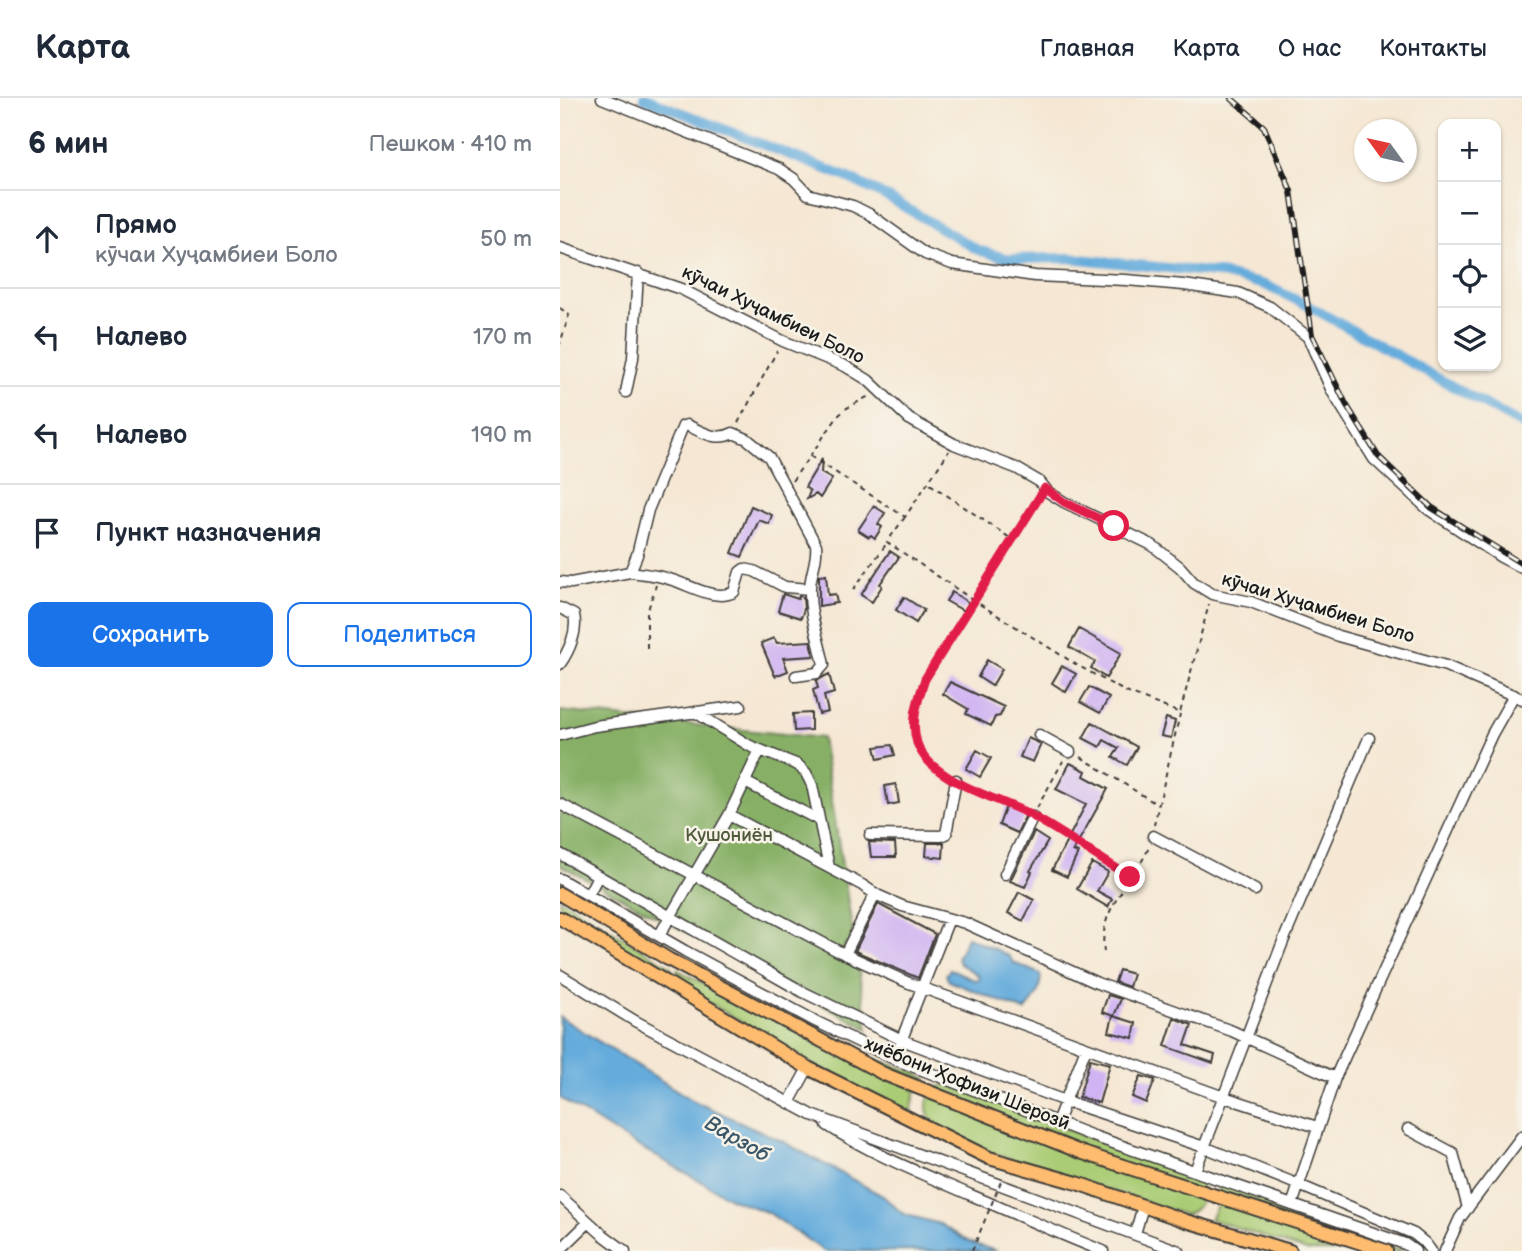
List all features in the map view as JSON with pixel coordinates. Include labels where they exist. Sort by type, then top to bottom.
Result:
[{"type":"main road","name":"хиёбони Ҳофизи Шерозӣ","points":[[560,894],[668,959],[822,1043],[895,1079],[1083,1153],[1386,1251]]},
{"type":"main road","points":[[560,918],[808,1068],[989,1158],[1290,1251]]},
{"type":"street","points":[[602,98],[779,169],[808,194],[862,210],[925,254],[952,264],[1035,276],[1184,285],[1238,293],[1270,307],[1308,337],[1332,391],[1374,460],[1428,509],[1501,558],[1522,568]]},
{"type":"street","name":"кӯчаи Хуҷамбиеи Боло","points":[[560,248],[681,289],[783,341],[845,366],[868,380],[909,419],[954,444],[1016,468],[1064,502],[1152,545],[1180,567],[1194,583],[1212,594],[1251,602],[1327,632],[1446,666],[1518,697]]},
{"type":"street","points":[[626,392],[633,358],[638,273]]},
{"type":"street","points":[[630,572],[648,510],[681,430],[687,425],[713,436],[721,437],[733,433],[747,439],[769,457],[816,545],[810,589],[813,627],[824,665],[817,673],[796,676]]},
{"type":"street","points":[[560,582],[571,583],[630,572],[659,577],[715,595],[727,595],[734,592],[740,572],[744,569],[754,571],[785,587],[810,589]]},
{"type":"street","points":[[560,608],[574,615],[576,622],[567,653],[560,664]]},
{"type":"street","points":[[1292,1205],[1335,1078],[1492,734],[1518,697]]},
{"type":"street","points":[[560,735],[595,726],[741,706]]},
{"type":"street","points":[[695,712],[760,750],[798,765],[806,773],[811,785],[828,867]]},
{"type":"street","points":[[1039,735],[1070,752]]},
{"type":"street","points":[[1195,1171],[1282,944],[1368,738]]},
{"type":"street","points":[[659,936],[696,876],[760,750]]},
{"type":"street","points":[[870,835],[946,834],[956,780]]},
{"type":"street","points":[[745,782],[819,820]]},
{"type":"street","points":[[560,804],[845,954],[923,989],[1224,1097],[1317,1126]]},
{"type":"street","points":[[729,814],[902,906],[965,923],[1097,983],[1246,1038],[1335,1078]]},
{"type":"street","points":[[1005,874],[1033,817]]},
{"type":"street","points":[[1153,836],[1255,890]]},
{"type":"street","points":[[560,854],[803,992],[902,1040],[1065,1101],[1204,1147],[1414,1234],[1426,1243],[1431,1251]]},
{"type":"street","points":[[588,895],[598,876]]},
{"type":"street","points":[[560,879],[815,1021],[894,1059],[1057,1122],[1405,1244],[1415,1251]]},
{"type":"street","points":[[845,954],[876,894]]},
{"type":"street","points":[[894,1059],[949,919]]},
{"type":"street","points":[[560,975],[635,1021],[812,1115],[857,1144],[1043,1228],[1103,1251]]},
{"type":"street","points":[[1057,1122],[1086,1048]]},
{"type":"street","points":[[789,1103],[808,1068]]},
{"type":"street","points":[[812,1115],[1179,1251]]},
{"type":"street","points":[[1408,1129],[1453,1153],[1468,1208]]},
{"type":"street","points":[[1445,1251],[1452,1232],[1468,1208],[1522,1136]]},
{"type":"street","points":[[1512,1149],[1522,1156]]},
{"type":"street","points":[[560,1196],[625,1251]]},
{"type":"street","points":[[1135,1234],[1143,1206]]},
{"type":"street","points":[[560,1250],[589,1222]]},
{"type":"path","points":[[560,308],[569,315],[560,344]]},
{"type":"path","points":[[733,433],[756,386],[783,341]]},
{"type":"path","points":[[786,489],[839,415],[880,391]]},
{"type":"path","points":[[853,590],[929,484],[954,444]]},
{"type":"path","points":[[810,456],[905,517]]},
{"type":"path","points":[[929,484],[1013,540]]},
{"type":"path","points":[[1045,488],[972,600],[925,679],[914,710],[917,743],[930,763],[956,780],[1033,817],[1130,877]]},
{"type":"path","points":[[887,542],[972,600],[1114,686],[1180,713],[1212,594]]},
{"type":"path","points":[[647,648],[647,613],[659,577]]},
{"type":"path","points":[[1033,817],[1070,752],[1157,805]]},
{"type":"path","points":[[972,1251],[1002,1179]]},
{"type":"green space","name":"Кушониён","points":[[560,711],[822,738],[868,1029],[560,865]]},
{"type":"green space","points":[[560,899],[671,967],[670,980],[560,919]]},
{"type":"green space","points":[[677,970],[818,1041],[926,1078],[916,1091],[910,1114],[842,1082],[678,984]]},
{"type":"green space","points":[[946,1084],[1197,1178],[1202,1189],[1200,1204],[1186,1215],[993,1153],[936,1126],[931,1120],[927,1108],[930,1096],[933,1091]]},
{"type":"green space","points":[[1218,1181],[1297,1213],[1404,1251],[1307,1251],[1210,1219],[1219,1202]]},
{"type":"water","points":[[967,937],[1008,955],[1014,963],[1040,974],[1039,990],[1025,1011],[949,981],[946,975],[950,969],[979,980],[978,975],[960,964],[957,958]]},
{"type":"water","name":"Варзоб","points":[[560,1017],[694,1101],[780,1140],[883,1196],[903,1214],[940,1224],[971,1243],[997,1251],[824,1251],[769,1213],[732,1199],[622,1137],[560,1098]]},
{"type":"building","points":[[822,459],[821,473],[832,479],[820,498],[816,494],[807,499],[810,491],[805,487]]},
{"type":"building","points":[[751,506],[772,515],[769,524],[759,520],[742,557],[732,553]]},
{"type":"building","points":[[874,506],[885,513],[878,524],[882,527],[875,538],[858,530]]},
{"type":"building","points":[[890,551],[899,557],[880,584],[882,586],[872,602],[861,595]]},
{"type":"building","points":[[826,575],[828,595],[835,594],[837,603],[819,606],[819,576]]},
{"type":"building","points":[[952,592],[969,603],[964,611],[946,601]]},
{"type":"building","points":[[783,594],[798,599],[799,596],[803,597],[804,609],[801,618],[778,611]]},
{"type":"building","points":[[904,597],[924,610],[916,623],[896,610]]},
{"type":"building","points":[[1079,629],[1121,653],[1106,678],[1091,668],[1095,662],[1069,647]]},
{"type":"building","points":[[774,638],[777,643],[811,641],[814,656],[783,658],[788,671],[775,676],[761,643]]},
{"type":"building","points":[[987,660],[1002,669],[992,686],[978,677]]},
{"type":"building","points":[[1062,666],[1076,674],[1066,692],[1052,683]]},
{"type":"building","points":[[829,674],[834,693],[824,696],[828,712],[819,714],[813,690],[818,688],[816,681]]},
{"type":"building","points":[[950,682],[1004,707],[1000,716],[995,717],[991,726],[966,714],[968,709],[943,694]]},
{"type":"building","points":[[1089,687],[1109,698],[1100,713],[1080,702]]},
{"type":"building","points":[[811,713],[811,730],[794,731],[793,714]]},
{"type":"building","points":[[1166,718],[1175,721],[1171,738],[1161,736]]},
{"type":"building","points":[[1092,722],[1137,747],[1127,765],[1113,757],[1119,748],[1104,740],[1100,747],[1083,738]]},
{"type":"building","points":[[1028,738],[1041,744],[1033,762],[1020,757]]},
{"type":"building","points":[[892,745],[895,755],[878,759],[875,747]]},
{"type":"building","points":[[977,750],[991,758],[980,777],[966,769]]},
{"type":"building","points":[[1070,763],[1086,771],[1084,776],[1108,789],[1073,851],[1078,853],[1067,877],[1052,870],[1086,804],[1056,789]]},
{"type":"building","points":[[896,784],[899,803],[888,805],[885,786]]},
{"type":"building","points":[[1006,806],[1027,813],[1017,833],[999,825]]},
{"type":"building","points":[[1034,832],[1048,841],[1030,871],[1032,872],[1025,887],[1010,881]]},
{"type":"building","points":[[869,842],[895,843],[896,857],[871,857]]},
{"type":"building","points":[[927,843],[944,843],[943,858],[926,856]]},
{"type":"building","points":[[1092,863],[1108,872],[1097,891],[1112,899],[1108,907],[1077,889]]},
{"type":"building","points":[[1019,892],[1034,900],[1023,921],[1008,913]]},
{"type":"building","points":[[878,904],[935,934],[918,978],[855,951]]},
{"type":"building","points":[[1119,970],[1133,974],[1129,987],[1115,982]]},
{"type":"building","points":[[1108,995],[1121,999],[1114,1016],[1102,1012]]},
{"type":"building","points":[[1113,1016],[1136,1023],[1133,1038],[1109,1032]]},
{"type":"building","points":[[1174,1018],[1192,1025],[1185,1045],[1215,1055],[1213,1063],[1165,1046]]},
{"type":"building","points":[[1090,1059],[1110,1064],[1099,1103],[1079,1097]]},
{"type":"building","points":[[1141,1076],[1155,1080],[1146,1103],[1132,1097]]},
{"type":"waterway","points":[[644,98],[849,178],[978,250],[1009,259],[1069,258],[1217,273],[1265,285],[1307,305],[1522,425]]},
{"type":"railway","points":[[1231,98],[1264,127],[1291,191],[1312,335],[1346,404],[1378,456],[1432,508],[1522,564]]},
{"type":"route","points":[[1114,526],[1064,502],[1045,488],[972,600],[925,679],[914,710],[917,743],[930,763],[951,778],[1032,816],[1130,877]]}]
